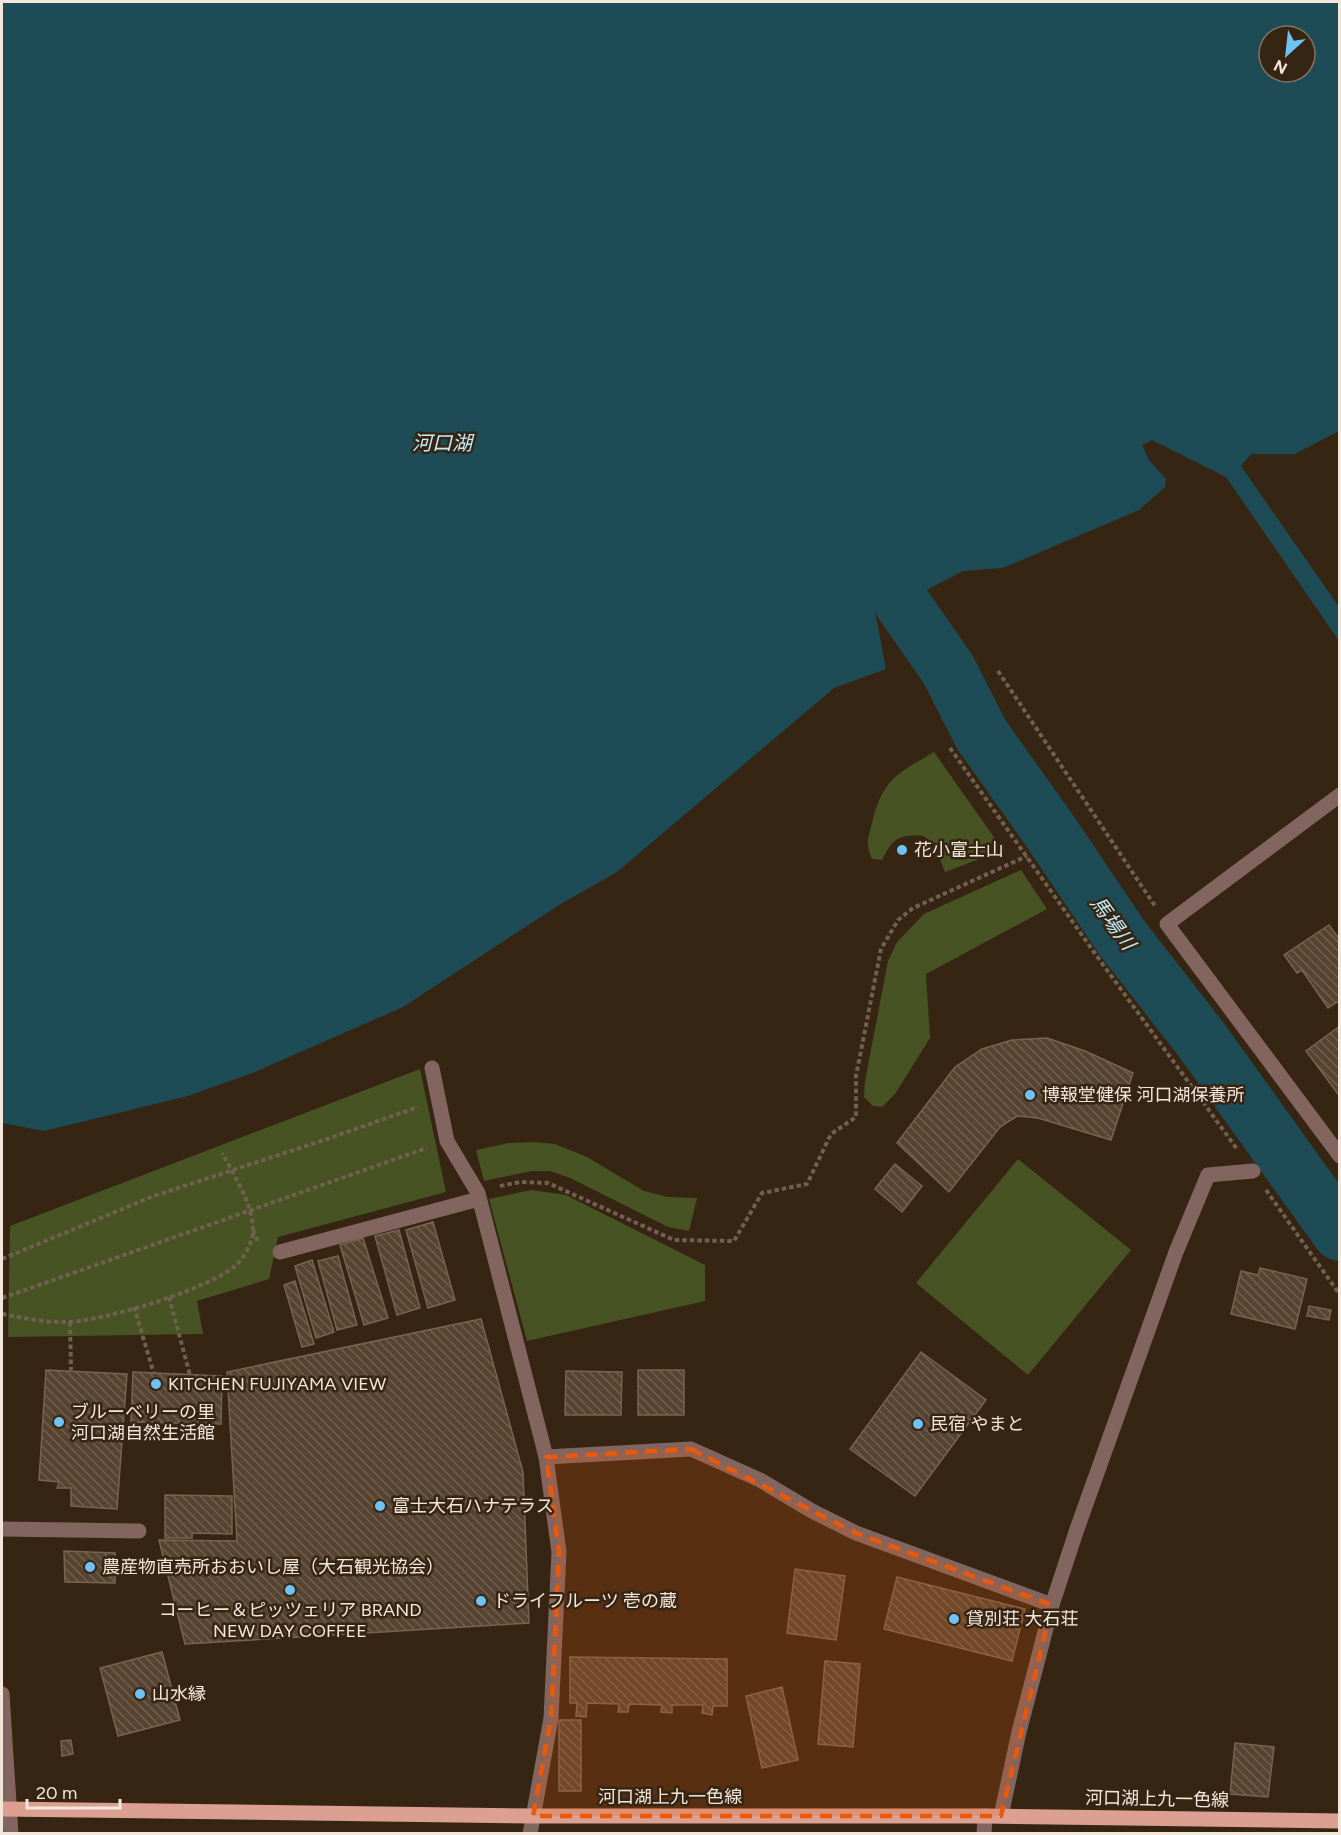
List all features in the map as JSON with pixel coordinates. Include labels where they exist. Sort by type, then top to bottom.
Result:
[{"type":"main road","name":"河口湖上九一色線","points":[[6,1809],[533,1816],[1001,1816],[1340,1821]]},
{"type":"street","points":[[1340,795],[1167,924],[1340,1156]]},
{"type":"street","points":[[432,1068],[447,1141],[478,1196],[546,1457],[559,1552],[551,1718],[530,1833]]},
{"type":"street","points":[[1001,1816],[1019,1732],[1052,1605],[1176,1252],[1208,1175],[1253,1171]]},
{"type":"street","points":[[280,1252],[478,1196]]},
{"type":"street","points":[[546,1457],[692,1449],[760,1480],[812,1511],[856,1533],[1052,1605]]},
{"type":"street","points":[[2,1529],[139,1531]]},
{"type":"street","points":[[2,1694],[6,1809],[11,1833]]},
{"type":"street","points":[[984,1833],[985,1816]]},
{"type":"path","points":[[998,671],[1167,924]]},
{"type":"path","points":[[950,748],[1340,1295]]},
{"type":"path","points":[[478,1196],[520,1182],[548,1183],[674,1240],[734,1241],[762,1193],[807,1184],[831,1134],[856,1117],[856,1076],[874,975],[881,949],[898,920],[913,908],[1027,856]]},
{"type":"path","points":[[2,1259],[151,1197],[324,1140],[438,1099]]},
{"type":"path","points":[[2,1298],[447,1141]]},
{"type":"path","points":[[2,1314],[36,1321],[70,1322],[170,1297],[216,1278],[237,1264],[249,1247],[254,1230],[249,1209],[222,1153]]},
{"type":"path","points":[[170,1297],[190,1375]]},
{"type":"path","points":[[134,1307],[153,1374]]},
{"type":"path","points":[[70,1322],[71,1371]]},
{"type":"highlighted area","points":[[691,1449],[856,1533],[1052,1605],[1001,1816],[533,1816],[551,1718],[559,1552],[546,1457]]},
{"type":"green space","points":[[934,752],[1003,850],[945,872],[936,849],[924,836],[908,836],[894,842],[882,860],[872,859],[868,849],[868,837],[881,796],[901,772]]},
{"type":"green space","points":[[1021,870],[1047,909],[926,974],[930,1038],[895,1094],[882,1107],[873,1106],[864,1097],[865,1081],[888,961],[897,942],[924,914]]},
{"type":"green space","points":[[420,1069],[446,1192],[278,1237],[269,1279],[197,1301],[203,1334],[8,1337],[10,1226]]},
{"type":"green space","points":[[509,1143],[555,1144],[587,1157],[644,1191],[668,1197],[697,1198],[689,1231],[668,1227],[570,1178],[550,1171],[532,1171],[484,1181],[476,1150]]},
{"type":"green space","points":[[1018,1159],[1131,1250],[1028,1375],[916,1283]]},
{"type":"green space","points":[[531,1190],[566,1195],[705,1265],[705,1301],[527,1341],[489,1199]]},
{"type":"water","name":"河口湖","points":[[2,2],[1339,2],[1339,431],[1295,454],[1251,454],[1241,466],[1339,607],[1339,641],[1226,477],[1152,440],[1142,445],[1149,460],[1166,479],[1165,487],[1139,510],[1003,568],[963,571],[902,603],[875,611],[886,669],[834,688],[617,872],[559,905],[403,1007],[255,1072],[188,1096],[44,1131],[2,1123]]},
{"type":"building","points":[[1329,925],[1340,940],[1340,1000],[1328,1008],[1302,970],[1297,973],[1284,955]]},
{"type":"building","points":[[1340,1026],[1340,1093],[1338,1094],[1306,1051]]},
{"type":"building","name":"博報堂健保 河口湖保養所","points":[[1047,1038],[1085,1051],[1133,1073],[1111,1140],[1038,1118],[1017,1116],[1000,1127],[949,1192],[897,1143],[955,1067],[982,1049],[1012,1040]]},
{"type":"building","points":[[895,1164],[922,1186],[902,1212],[875,1189]]},
{"type":"building","points":[[433,1222],[455,1300],[428,1308],[406,1230]]},
{"type":"building","points":[[399,1230],[420,1308],[397,1315],[375,1236]]},
{"type":"building","points":[[363,1238],[388,1318],[364,1325],[340,1245]]},
{"type":"building","points":[[338,1256],[357,1325],[337,1330],[318,1261]]},
{"type":"building","points":[[312,1260],[334,1332],[316,1338],[295,1266]]},
{"type":"building","points":[[1260,1268],[1307,1279],[1295,1329],[1231,1314],[1241,1271],[1258,1275]]},
{"type":"building","points":[[295,1281],[314,1344],[302,1347],[284,1285]]},
{"type":"building","points":[[1309,1306],[1331,1310],[1329,1320],[1307,1316]]},
{"type":"building","name":"富士大石ハナテラス","points":[[481,1319],[523,1472],[529,1623],[185,1644],[159,1540],[237,1541],[227,1372]]},
{"type":"building","name":"民宿 やまと","points":[[921,1352],[986,1400],[915,1496],[850,1449]]},
{"type":"building","points":[[46,1370],[127,1374],[117,1509],[71,1506],[71,1488],[57,1488],[59,1482],[39,1480]]},
{"type":"building","points":[[638,1370],[684,1370],[684,1415],[638,1415]]},
{"type":"building","points":[[566,1371],[622,1372],[621,1415],[565,1415]]},
{"type":"building","points":[[133,1372],[222,1376],[221,1424],[131,1422]]},
{"type":"building","points":[[165,1495],[232,1496],[232,1534],[192,1533],[192,1538],[165,1538]]},
{"type":"building","name":"農産物直売所おおいし屋（大石観光協会）","points":[[64,1551],[115,1553],[115,1583],[65,1582]]},
{"type":"building","points":[[795,1569],[845,1576],[836,1640],[787,1633]]},
{"type":"building","name":"貸別荘 大石荘","points":[[897,1577],[1025,1609],[1012,1661],[884,1629]]},
{"type":"building","name":"山水縁","points":[[162,1652],[180,1720],[118,1736],[100,1668]]},
{"type":"building","points":[[570,1657],[727,1659],[727,1706],[713,1706],[712,1715],[702,1713],[703,1705],[672,1705],[672,1713],[661,1712],[662,1705],[629,1704],[628,1712],[618,1712],[619,1704],[587,1703],[586,1717],[576,1716],[577,1703],[570,1703]]},
{"type":"building","points":[[825,1661],[860,1664],[853,1747],[818,1744]]},
{"type":"building","points":[[782,1687],[798,1760],[762,1768],[746,1696]]},
{"type":"building","points":[[559,1720],[581,1720],[581,1791],[559,1791]]},
{"type":"building","points":[[71,1740],[73,1754],[62,1756],[61,1741]]},
{"type":"building","points":[[1235,1743],[1274,1747],[1268,1797],[1230,1794]]},
{"type":"waterway","name":"馬場川","points":[[902,603],[948,669],[981,734],[1122,938],[1200,1038],[1340,1233]]},
{"type":"place","name":"花小富士山","points":[[902,850]]},
{"type":"place","name":"博報堂健保 河口湖保養所","points":[[1030,1095]]},
{"type":"place","name":"KITCHEN FUJIYAMA VIEW","points":[[156,1384]]},
{"type":"place","name":"ブルーベリーの里 河口湖自然生活館","points":[[59,1422]]},
{"type":"place","name":"民宿 やまと","points":[[918,1424]]},
{"type":"place","name":"富士大石ハナテラス","points":[[380,1506]]},
{"type":"place","name":"農産物直売所おおいし屋（大石観光協会）","points":[[90,1567]]},
{"type":"place","name":"コーヒー＆ピッツェリア BRAND NEW DAY COFFEE","points":[[290,1590]]},
{"type":"place","name":"ドライフルーツ 壱の蔵","points":[[481,1601]]},
{"type":"place","name":"貸別荘 大石荘","points":[[954,1619]]},
{"type":"place","name":"山水縁","points":[[140,1694]]}]
